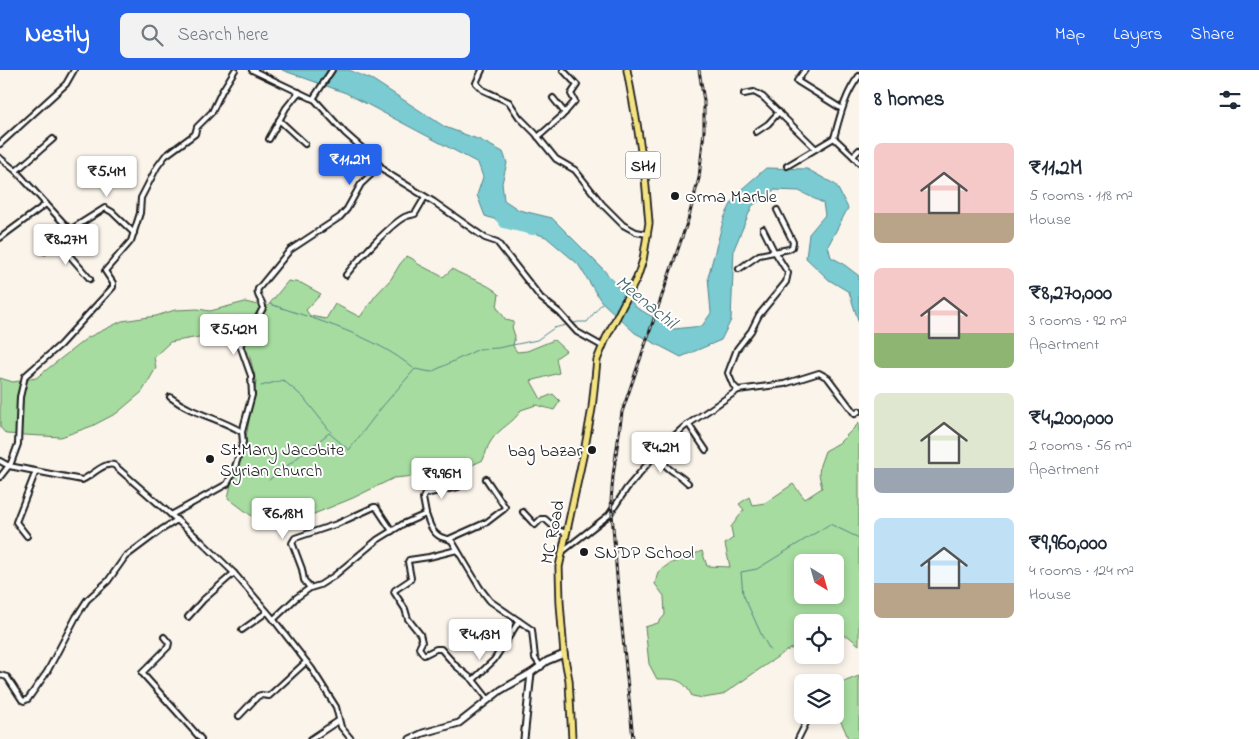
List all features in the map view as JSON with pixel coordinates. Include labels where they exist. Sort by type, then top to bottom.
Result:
[{"type":"main road","name":"SH1","points":[[627,70],[638,124],[645,177],[648,207],[647,234]]},
{"type":"main road","name":"MC Road","points":[[572,739],[569,680],[564,654],[559,590],[559,567],[585,447],[592,408],[597,360],[602,346],[637,278],[643,260],[647,234]]},
{"type":"main road","points":[[410,739],[423,733],[459,723],[488,699],[554,658],[564,654]]},
{"type":"main road","points":[[524,739],[530,673]]},
{"type":"street","points":[[0,144],[66,84],[74,70]]},
{"type":"street","points":[[0,477],[8,466],[18,444],[20,397],[25,376],[60,345],[113,287],[113,283],[105,271],[131,241],[140,213],[141,198],[157,167],[165,156],[195,134],[197,127],[212,112],[235,70]]},
{"type":"street","points":[[252,70],[313,99],[344,133],[392,177],[426,197],[485,238],[500,245],[536,292],[583,336],[602,346]]},
{"type":"street","points":[[313,99],[332,70]]},
{"type":"street","points":[[482,70],[476,83],[483,90],[509,102],[519,117],[556,159],[575,170],[617,220],[636,232],[647,234]]},
{"type":"street","points":[[538,137],[565,113],[575,101],[571,94],[577,85],[562,70]]},
{"type":"street","points":[[805,70],[797,81],[842,109]]},
{"type":"street","points":[[787,166],[834,138],[842,109],[852,85],[859,76]]},
{"type":"street","points":[[269,138],[299,92]]},
{"type":"street","points":[[744,94],[754,92],[763,97],[815,148]]},
{"type":"street","points":[[553,98],[565,113]]},
{"type":"street","points":[[756,132],[768,124],[779,112]]},
{"type":"street","points":[[279,120],[305,144]]},
{"type":"street","points":[[834,138],[859,163]]},
{"type":"street","points":[[16,171],[52,139]]},
{"type":"street","points":[[854,156],[859,150]]},
{"type":"street","points":[[0,158],[16,171],[70,230]]},
{"type":"street","points":[[171,514],[227,484],[243,442],[242,432],[252,395],[252,376],[240,347],[263,308],[263,304],[257,294],[258,289],[290,250],[340,217],[347,209],[361,184],[380,166]]},
{"type":"street","points":[[346,275],[382,236],[402,219],[415,214],[426,197]]},
{"type":"street","points":[[0,238],[46,204]]},
{"type":"street","points":[[45,251],[70,230],[105,208],[112,212],[134,233]]},
{"type":"street","points":[[739,269],[759,255],[792,247],[793,242],[777,210]]},
{"type":"street","points":[[738,390],[728,373],[737,349],[750,332],[759,315],[782,288],[788,273],[763,229]]},
{"type":"street","points":[[57,241],[90,279]]},
{"type":"street","points":[[562,552],[609,515],[627,488],[659,450],[689,425],[738,390],[784,384],[820,373],[828,378],[856,414],[859,411]]},
{"type":"street","points":[[170,397],[182,406],[232,426],[242,432]]},
{"type":"street","points":[[689,425],[706,450]]},
{"type":"street","points":[[659,450],[662,462],[688,483]]},
{"type":"street","points":[[0,461],[8,466],[82,480],[110,464],[121,471],[234,572],[274,619],[306,662],[336,707],[338,721],[350,739]]},
{"type":"street","points":[[27,536],[16,522],[36,471]]},
{"type":"street","points":[[458,487],[425,494],[423,498],[426,514],[433,530],[437,536],[445,539],[449,539],[487,522],[504,510],[505,507],[486,479]]},
{"type":"street","points":[[310,588],[304,580],[292,543],[295,538],[337,524],[374,507],[376,507],[392,530]]},
{"type":"street","points":[[523,512],[534,525],[541,519],[545,519],[556,529],[566,533]]},
{"type":"street","points":[[274,619],[310,588],[320,585],[334,576],[377,540],[392,530],[426,514]]},
{"type":"street","points":[[0,675],[6,677],[22,700],[28,699],[47,672],[87,600],[108,581],[125,557],[177,520]]},
{"type":"street","points":[[449,539],[490,601],[532,630],[535,658],[541,667]]},
{"type":"street","points":[[457,550],[436,556],[409,560],[411,578],[394,592],[405,609],[408,619],[420,634],[422,642],[419,648],[424,655],[436,649],[441,649],[456,666],[473,680],[488,699]]},
{"type":"street","points":[[188,617],[203,600],[234,572]]},
{"type":"street","points":[[242,630],[267,612]]},
{"type":"street","points":[[473,680],[494,660],[519,621]]},
{"type":"street","points":[[164,637],[169,643],[168,647],[142,673],[201,739]]},
{"type":"street","points":[[239,716],[258,696],[269,696],[306,662]]},
{"type":"street","points":[[311,739],[338,721]]},
{"type":"street","points":[[798,739],[806,724]]},
{"type":"green space","points":[[407,256],[443,277],[452,269],[488,286],[499,294],[497,307],[506,320],[514,322],[512,327],[515,336],[513,346],[517,352],[527,351],[554,340],[566,351],[556,358],[559,373],[531,381],[541,399],[553,394],[560,401],[554,410],[536,405],[521,410],[518,415],[494,436],[488,445],[483,460],[466,468],[436,474],[394,478],[353,498],[309,516],[257,520],[228,498],[233,475],[244,449],[256,381],[249,354],[232,343],[219,338],[205,336],[170,342],[154,357],[156,368],[142,392],[117,413],[92,426],[61,437],[6,434],[0,427],[0,378],[13,382],[36,378],[87,338],[122,321],[156,316],[175,310],[198,309],[210,311],[245,302],[267,307],[288,281],[301,283],[321,294],[306,310],[310,316],[326,319],[335,304],[360,317]]},
{"type":"green space","points":[[859,423],[859,645],[848,636],[844,636],[844,614],[794,614],[794,648],[722,695],[703,698],[692,696],[689,690],[678,681],[657,679],[649,664],[645,627],[658,623],[665,615],[664,596],[655,584],[658,572],[669,564],[702,551],[707,566],[730,567],[725,544],[733,538],[731,527],[744,510],[739,504],[749,497],[752,505],[765,503],[793,484],[805,499],[822,488],[819,474],[825,451],[839,443]]},
{"type":"green space","points":[[859,676],[859,739],[848,739],[842,724],[844,724],[844,682]]},
{"type":"water","points":[[282,70],[349,70],[373,80],[445,127],[480,140],[503,152],[507,163],[502,183],[504,200],[519,210],[552,218],[602,268],[637,308],[674,329],[702,326],[711,313],[708,277],[724,218],[736,194],[766,168],[807,169],[836,185],[848,208],[828,246],[831,257],[859,276],[859,323],[849,292],[829,280],[806,258],[809,234],[825,215],[823,203],[799,191],[774,190],[752,206],[734,249],[731,320],[721,340],[681,357],[635,333],[601,301],[578,264],[546,237],[485,216],[477,195],[483,177],[478,163],[346,93]]},
{"type":"waterway","name":"Meenachil","points":[[497,215],[504,224],[533,231]]},
{"type":"waterway","points":[[269,480],[329,433],[349,450],[382,407],[415,369],[431,372],[479,349],[498,348],[537,340],[554,328],[578,322],[587,322],[602,303]]},
{"type":"waterway","points":[[270,304],[363,338],[398,357],[413,368]]},
{"type":"waterway","points":[[261,386],[283,380],[303,397],[331,432]]},
{"type":"waterway","points":[[770,650],[743,594],[741,572],[757,569],[830,524],[859,538]]},
{"type":"railway","points":[[633,739],[611,501],[613,476],[622,412],[688,220],[699,178],[704,131],[704,101],[699,70]]},
{"type":"place","name":"Orma Marble","points":[[675,196]]},
{"type":"place","name":"bag bazar","points":[[592,450]]},
{"type":"place","name":"St.Mary Jacobite Syrian church","points":[[210,459]]},
{"type":"place","name":"SNDP School","points":[[584,552]]}]
